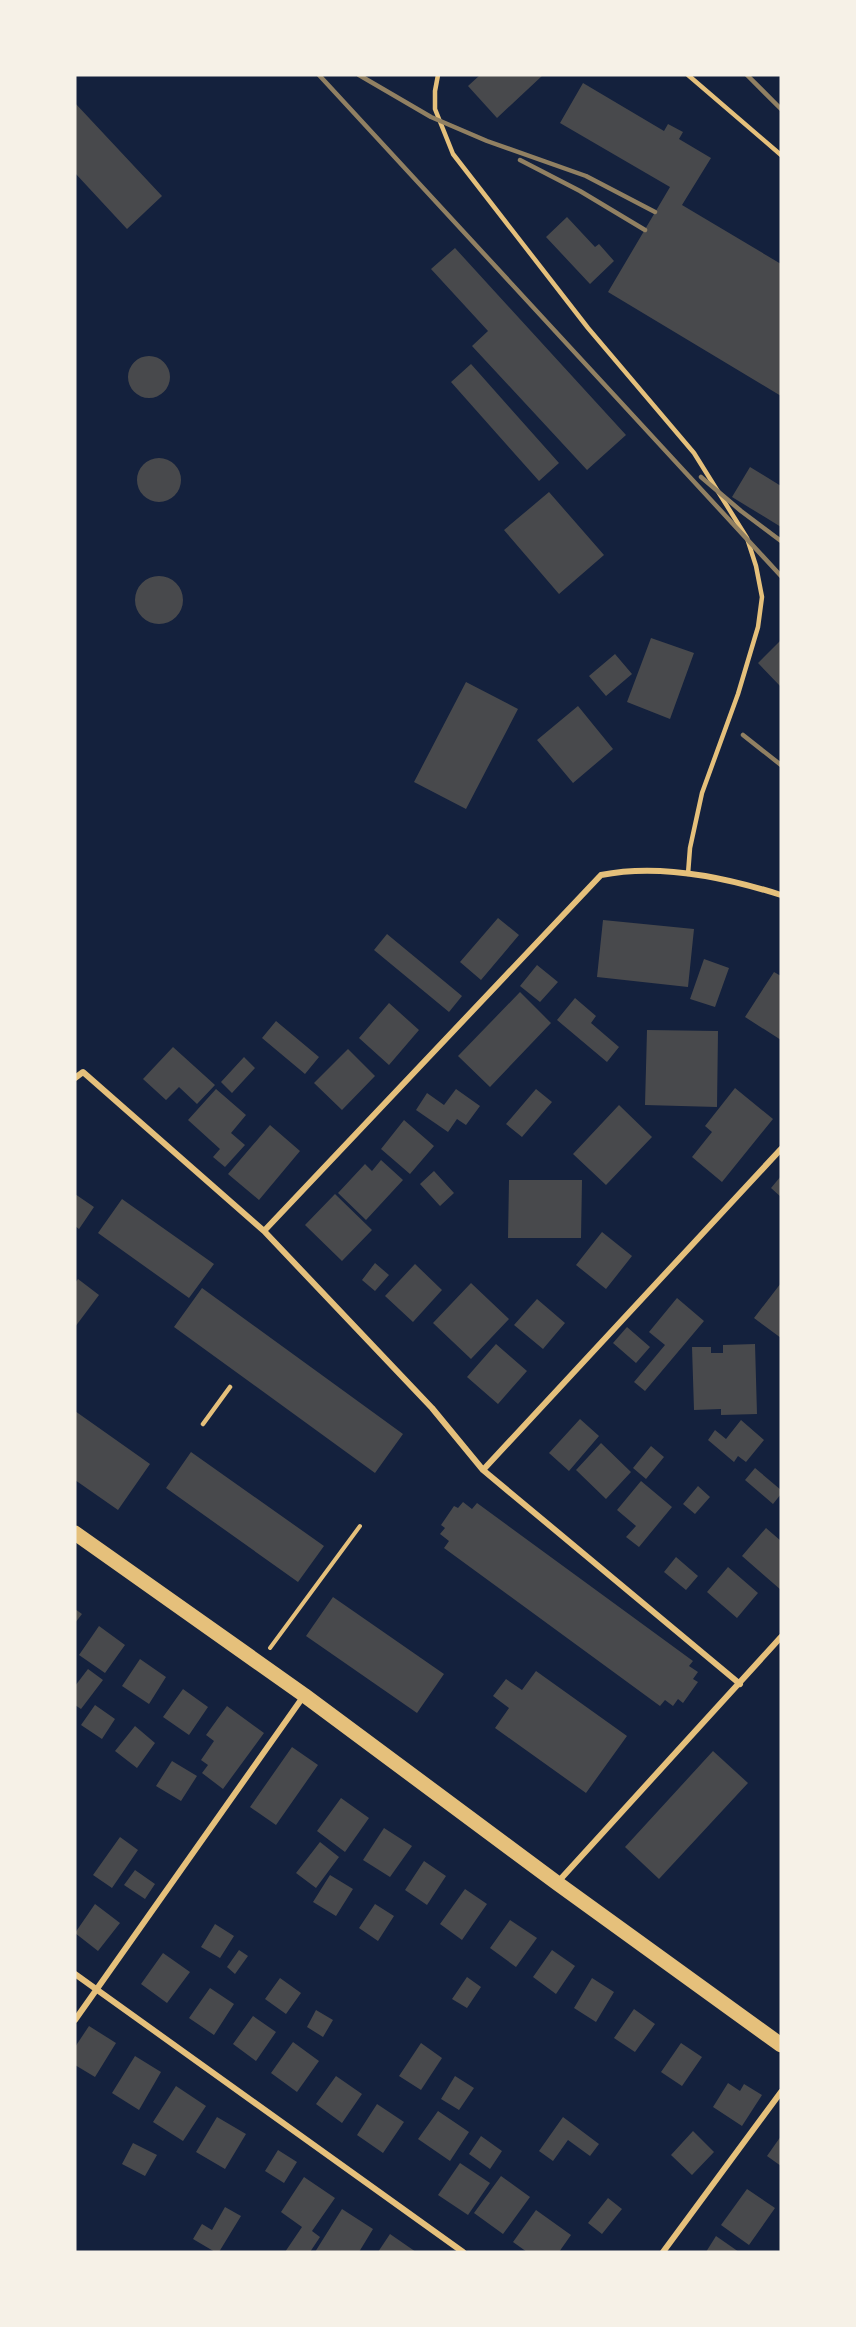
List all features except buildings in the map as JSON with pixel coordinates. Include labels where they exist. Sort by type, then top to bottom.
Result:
[{"type":"main road","points":[[75,1533],[260,1663],[557,1883],[781,2045]]},
{"type":"street","points":[[264,1231],[601,875],[627,870],[688,874],[744,883],[781,895]]},
{"type":"street","points":[[75,1078],[83,1072],[264,1231],[432,1408],[483,1470],[741,1684]]},
{"type":"street","points":[[483,1470],[781,1149]]},
{"type":"street","points":[[557,1883],[741,1684],[781,1637]]},
{"type":"street","points":[[75,2019],[304,1695]]},
{"type":"street","points":[[75,1974],[463,2252]]},
{"type":"street","points":[[663,2252],[781,2092]]},
{"type":"lane","points":[[438,75],[435,109],[453,154],[588,328],[694,453],[747,538],[756,566],[762,597],[760,620],[744,676],[702,793],[690,848],[688,874]]},
{"type":"lane","points":[[688,75],[781,156]]},
{"type":"lane","points":[[203,1424],[230,1387]]},
{"type":"path","points":[[260,1663],[360,1526]]},
{"type":"railway","points":[[319,75],[781,576]]},
{"type":"railway","points":[[359,75],[431,117],[487,141],[586,176],[655,212]]},
{"type":"railway","points":[[747,75],[781,109]]},
{"type":"railway","points":[[520,160],[580,191],[645,230]]},
{"type":"railway","points":[[701,477],[781,541]]},
{"type":"railway","points":[[743,735],[781,765]]}]
